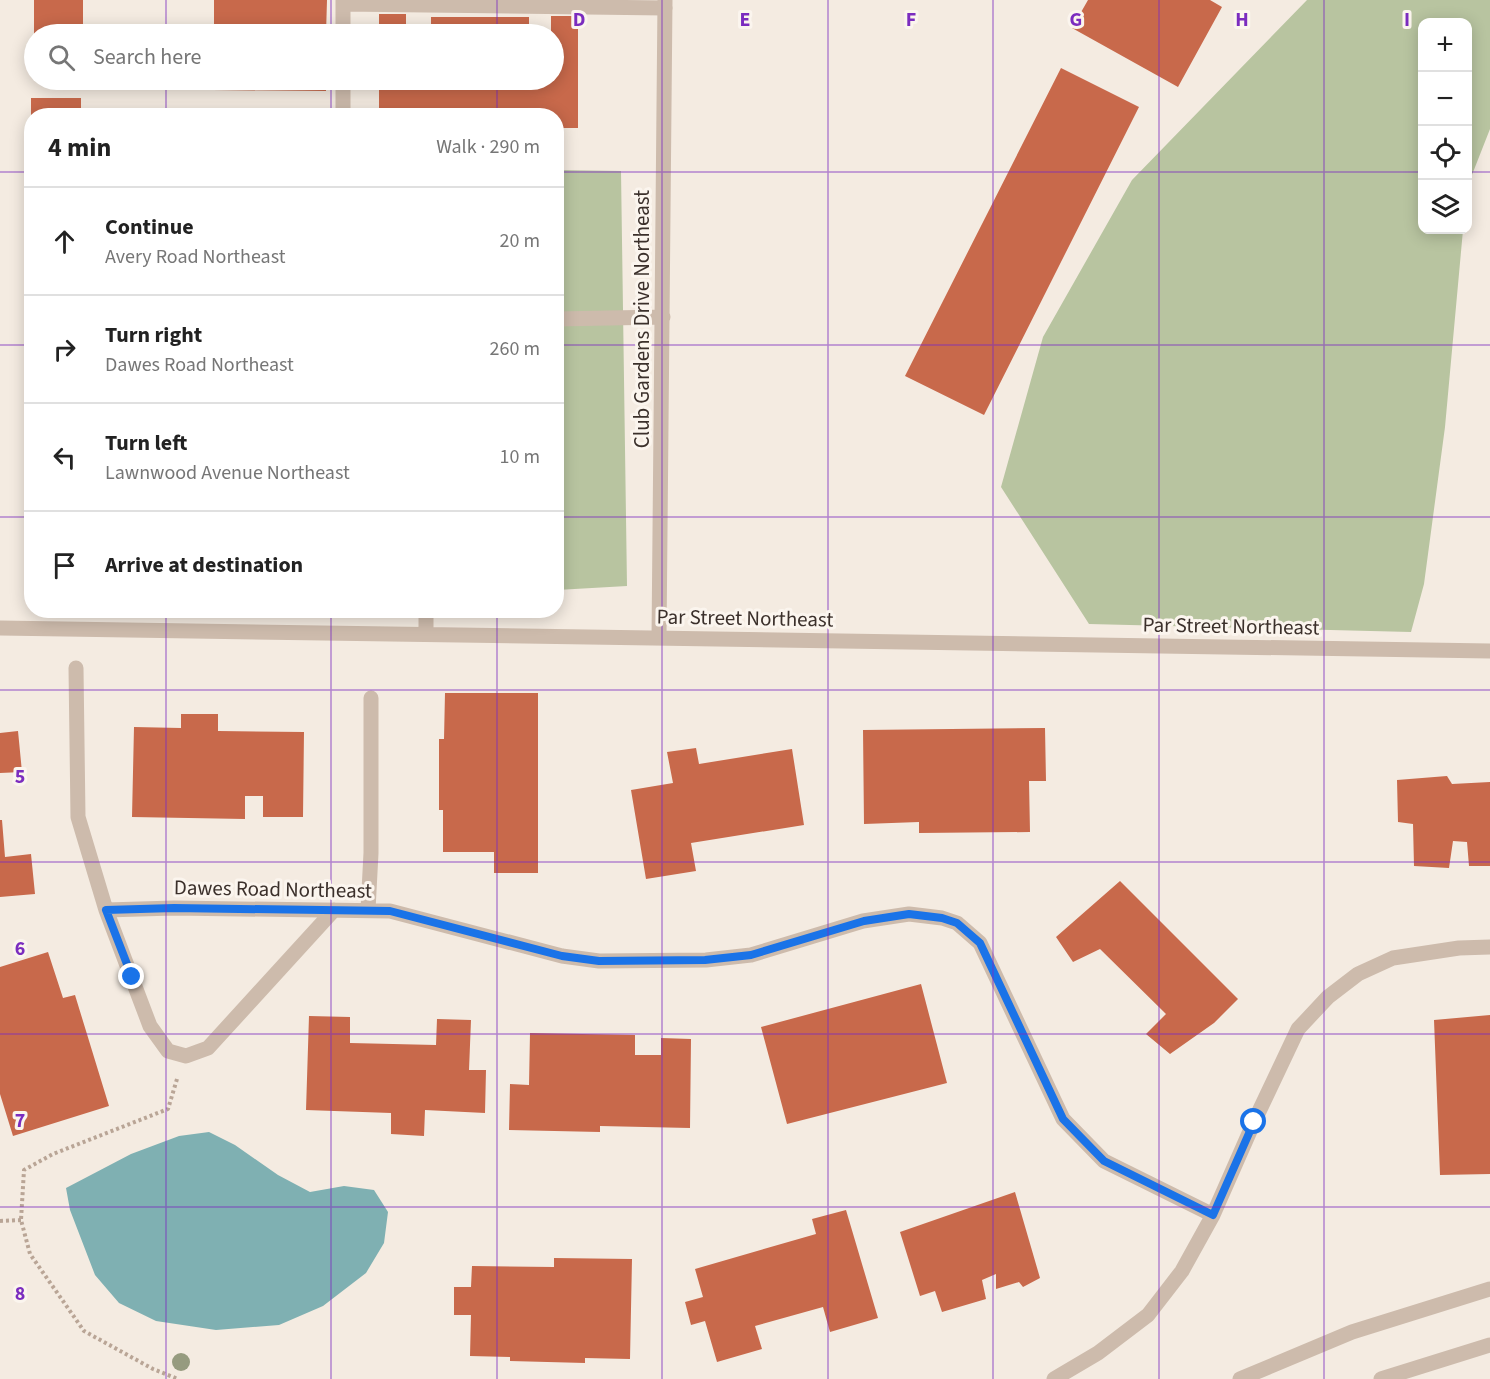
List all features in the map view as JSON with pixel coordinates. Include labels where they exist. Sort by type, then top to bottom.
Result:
[{"type":"street","points":[[342,24],[342,2],[665,4]]},
{"type":"street","name":"Club Gardens Drive Northeast","points":[[659,638],[665,4]]},
{"type":"street","points":[[342,90],[342,108]]},
{"type":"street","points":[[564,319],[663,317]]},
{"type":"street","points":[[426,618],[426,634]]},
{"type":"street","name":"Par Street Northeast","points":[[0,628],[1490,651]]},
{"type":"street","points":[[76,668],[78,817],[106,910],[150,1026],[168,1051],[186,1056],[208,1048],[334,910]]},
{"type":"street","points":[[368,910],[371,853],[371,698]]},
{"type":"street","name":"Dawes Road Northeast","points":[[106,910],[174,908],[390,911],[562,956],[599,961],[705,960],[751,955],[864,921],[909,914],[942,918],[957,923],[980,943],[1063,1119],[1104,1161],[1213,1215]]},
{"type":"street","points":[[1054,1379],[1098,1353],[1148,1315],[1182,1271],[1213,1215],[1298,1029],[1328,997],[1358,974],[1394,958],[1459,948],[1490,947]]},
{"type":"street","points":[[1240,1379],[1352,1332],[1490,1289]]},
{"type":"street","points":[[1381,1379],[1490,1345]]},
{"type":"path","points":[[178,1379],[153,1369],[84,1331],[30,1254],[21,1220],[24,1170],[53,1154],[168,1109],[176,1086],[180,1055]]},
{"type":"path","points":[[0,1221],[21,1220]]},
{"type":"green space","points":[[1307,0],[1490,0],[1490,129],[1472,175],[1472,18],[1418,18],[1418,234],[1463,234],[1445,427],[1424,584],[1411,632],[1089,624],[1001,487],[1043,337],[1132,180]]},
{"type":"green space","points":[[564,170],[621,171],[627,586],[564,590]]},
{"type":"water","points":[[209,1132],[235,1145],[278,1175],[310,1192],[344,1186],[374,1190],[388,1212],[384,1243],[366,1273],[323,1306],[279,1325],[216,1330],[156,1321],[119,1303],[95,1275],[70,1210],[66,1188],[131,1154],[179,1136]]},
{"type":"building","points":[[34,0],[83,0],[83,24],[34,24]]},
{"type":"building","points":[[214,0],[327,0],[326,24],[214,24]]},
{"type":"building","points":[[1088,0],[1210,0],[1222,7],[1178,87],[1072,28]]},
{"type":"building","points":[[379,14],[406,14],[406,24],[379,24]]},
{"type":"building","points":[[551,16],[578,16],[578,128],[564,128],[564,108],[379,108],[379,90],[564,90],[564,24],[551,24]]},
{"type":"building","points":[[431,17],[529,17],[529,24],[431,24]]},
{"type":"building","points":[[1061,68],[1139,107],[984,415],[905,376]]},
{"type":"building","points":[[213,90],[326,90],[326,91]]},
{"type":"building","points":[[31,98],[81,98],[81,108],[31,108]]},
{"type":"building","points":[[445,693],[538,693],[538,873],[494,873],[494,852],[443,852],[443,810],[439,810],[439,739],[444,739]]},
{"type":"building","points":[[181,714],[218,714],[218,731],[304,732],[303,817],[263,817],[263,796],[245,796],[245,819],[132,817],[134,727],[181,728]]},
{"type":"building","points":[[1045,728],[1046,781],[1029,781],[1030,832],[919,833],[919,822],[864,824],[863,730]]},
{"type":"building","points":[[18,731],[22,772],[0,773],[0,733]]},
{"type":"building","points":[[696,748],[699,764],[792,749],[804,825],[691,843],[696,871],[646,879],[631,790],[673,783],[667,752]]},
{"type":"building","points":[[1447,776],[1452,784],[1490,782],[1490,866],[1469,866],[1467,842],[1453,841],[1449,868],[1414,866],[1413,824],[1398,822],[1397,780]]},
{"type":"building","points":[[0,820],[2,820],[5,857],[31,854],[35,894],[0,897]]},
{"type":"building","points":[[1120,881],[1238,999],[1214,1023],[1170,1054],[1146,1034],[1166,1014],[1100,949],[1073,962],[1056,937]]},
{"type":"building","points":[[48,952],[63,998],[75,995],[109,1106],[13,1136],[0,1094],[0,967]]},
{"type":"building","points":[[921,984],[947,1083],[787,1124],[761,1027]]},
{"type":"building","points":[[1490,1015],[1490,1174],[1440,1175],[1434,1020]]},
{"type":"building","points":[[309,1016],[350,1017],[350,1043],[436,1045],[437,1019],[471,1020],[469,1070],[486,1070],[485,1113],[425,1110],[424,1136],[391,1134],[391,1113],[306,1110]]},
{"type":"building","points":[[530,1033],[635,1035],[635,1055],[661,1055],[661,1038],[691,1039],[690,1128],[600,1126],[600,1132],[509,1130],[510,1084],[529,1085]]},
{"type":"building","points":[[1015,1192],[1040,1278],[1023,1287],[1019,1282],[996,1289],[996,1274],[982,1280],[986,1299],[942,1312],[935,1291],[920,1296],[900,1232]]},
{"type":"building","points":[[846,1210],[878,1318],[830,1332],[823,1307],[755,1326],[762,1349],[717,1362],[705,1321],[691,1325],[685,1302],[703,1297],[695,1269],[816,1234],[812,1219]]},
{"type":"building","points":[[554,1258],[632,1259],[630,1359],[585,1358],[585,1363],[510,1361],[510,1357],[470,1356],[471,1315],[454,1315],[454,1287],[471,1287],[472,1266],[554,1267]]},
{"type":"route","points":[[132,977],[106,910],[174,908],[390,911],[562,956],[599,961],[705,960],[751,955],[864,921],[909,914],[942,918],[957,923],[980,943],[1063,1119],[1104,1161],[1213,1215],[1254,1122]]}]
